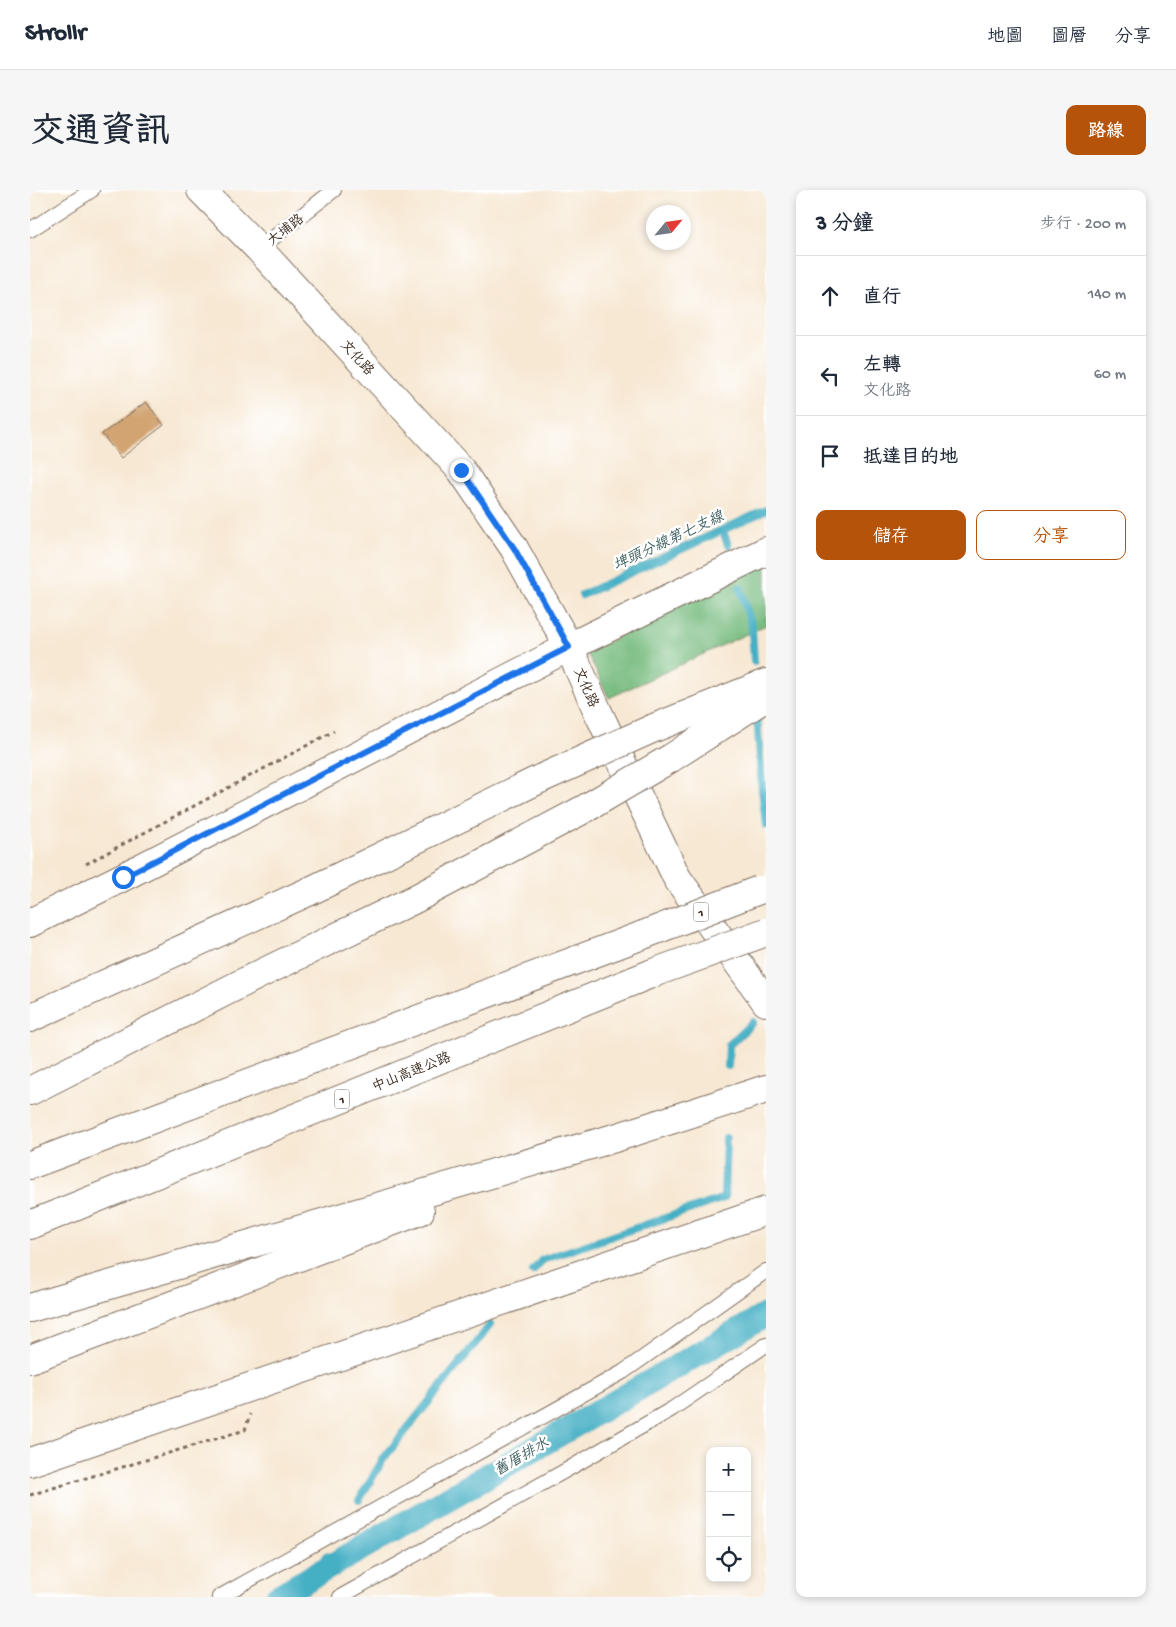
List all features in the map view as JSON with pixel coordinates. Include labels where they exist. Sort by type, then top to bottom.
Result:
[{"type":"main road","name":"文化路","points":[[201,190],[259,249],[461,470],[514,548],[569,647],[677,878],[766,1002]]},
{"type":"main road","points":[[30,923],[569,647],[766,551]]},
{"type":"main road","points":[[30,1018],[310,891],[542,778],[654,728],[766,683]]},
{"type":"main road","points":[[30,1091],[258,975],[413,900],[588,807],[671,758],[766,697]]},
{"type":"main road","name":"1","points":[[30,1165],[643,935],[763,888]]},
{"type":"main road","name":"中山高速公路","points":[[30,1225],[654,974],[766,932]]},
{"type":"main road","points":[[30,1308],[618,1137],[766,1089]]},
{"type":"main road","points":[[30,1359],[618,1137]]},
{"type":"main road","points":[[30,1462],[766,1211]]},
{"type":"lane","points":[[30,230],[92,190]]},
{"type":"lane","name":"大埔路","points":[[259,249],[334,190]]},
{"type":"lane","points":[[219,1597],[623,1372],[766,1271]]},
{"type":"lane","points":[[340,1597],[672,1409],[766,1344]]},
{"type":"path","points":[[82,866],[334,731]]},
{"type":"path","points":[[30,1495],[245,1430],[258,1384]]},
{"type":"green space","points":[[766,560],[766,625],[609,698],[587,653]]},
{"type":"building","points":[[146,402],[164,425],[121,458],[102,434]]},
{"type":"waterway","name":"埤頭分線第七支線","points":[[582,595],[766,510]]},
{"type":"waterway","points":[[723,531],[728,545]]},
{"type":"waterway","points":[[740,588],[752,627],[754,661]]},
{"type":"waterway","points":[[757,714],[766,825]]},
{"type":"waterway","points":[[728,1066],[729,1045],[753,1022]]},
{"type":"waterway","points":[[533,1271],[542,1260],[724,1198],[726,1138]]},
{"type":"waterway","name":"舊厝排水","points":[[277,1597],[766,1315]]},
{"type":"waterway","points":[[359,1500],[384,1458],[490,1325]]},
{"type":"waterway","points":[[313,1577],[326,1556]]},
{"type":"route","points":[[123,877],[569,647],[514,548],[461,470]]}]
